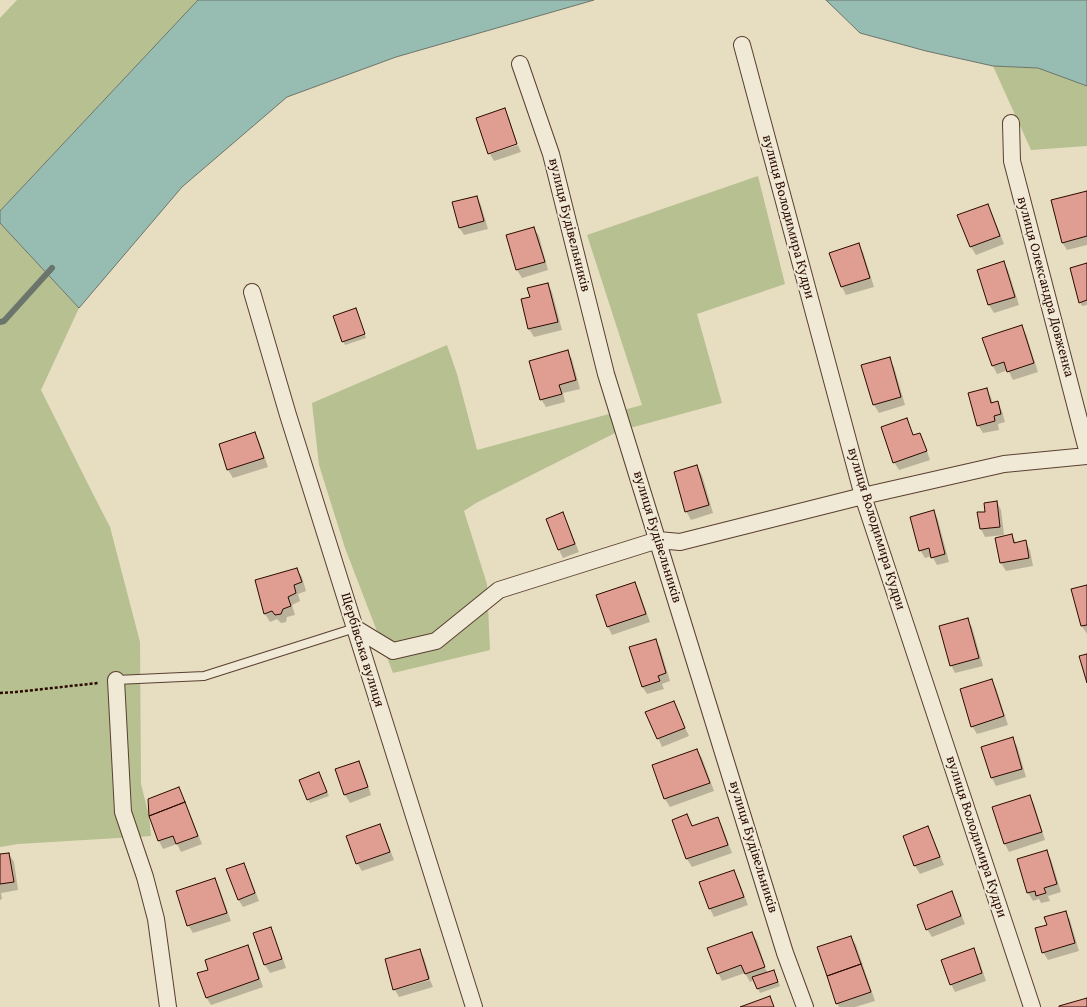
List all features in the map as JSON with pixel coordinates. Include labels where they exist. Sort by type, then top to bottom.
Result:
[{"type":"street","name":"вулиця Володимира Кудри","points":[[742,45],[863,496],[1032,1007]]},
{"type":"street","name":"вулиця Будівельників","points":[[520,64],[551,154],[606,374],[785,953],[805,1007]]},
{"type":"street","name":"вулиця Олександра Довженка","points":[[1011,123],[1012,161],[1087,450]]},
{"type":"street","name":"Щербівська вулиця","points":[[252,292],[290,423],[474,1007]]},
{"type":"street","points":[[355,628],[393,652],[436,641],[499,590],[658,540],[680,542],[863,496],[1004,464],[1087,456]]},
{"type":"street","points":[[116,680],[123,812],[145,877],[154,912],[159,936],[168,1007]]},
{"type":"lane","points":[[116,680],[204,676],[355,628]]},
{"type":"path","points":[[0,692],[16,692],[116,680]]},
{"type":"green space","points":[[17,0],[198,0],[0,211],[0,18]]},
{"type":"green space","points":[[993,66],[1038,68],[1087,86],[1087,146],[1031,150]]},
{"type":"green space","points":[[758,176],[785,284],[697,314],[722,403],[619,431],[476,503],[464,511],[487,584],[490,650],[393,673],[345,548],[319,465],[312,403],[447,345],[457,374],[477,450],[642,405],[587,235]]},
{"type":"green space","points":[[0,223],[79,308],[41,390],[110,527],[140,642],[141,784],[149,816],[151,836],[18,844],[0,847]]},
{"type":"water","points":[[198,0],[594,0],[396,57],[287,97],[182,187],[79,308],[0,223],[0,211]]},
{"type":"water","points":[[826,0],[1087,0],[1087,86],[1038,68],[993,66],[926,51],[860,33]]},
{"type":"building","points":[[505,108],[517,144],[488,154],[476,118]]},
{"type":"building","points":[[1087,191],[1087,236],[1062,243],[1051,200]]},
{"type":"building","points":[[477,196],[484,221],[459,228],[452,202]]},
{"type":"building","points":[[988,204],[1000,236],[970,247],[957,215]]},
{"type":"building","points":[[534,227],[545,262],[516,270],[506,235]]},
{"type":"building","points":[[859,243],[870,278],[841,287],[829,253]]},
{"type":"building","points":[[1004,261],[1015,297],[988,305],[977,270]]},
{"type":"building","points":[[1087,263],[1087,300],[1079,303],[1070,268]]},
{"type":"building","points":[[548,283],[558,322],[528,329],[521,299],[530,297],[527,288]]},
{"type":"building","points":[[356,308],[365,334],[342,342],[333,316]]},
{"type":"building","points":[[1022,325],[1034,363],[1007,372],[1004,362],[992,366],[982,338]]},
{"type":"building","points":[[568,350],[576,380],[559,385],[562,394],[540,400],[529,361]]},
{"type":"building","points":[[890,357],[901,397],[873,405],[861,365]]},
{"type":"building","points":[[987,388],[991,403],[998,401],[1001,414],[994,416],[995,421],[977,426],[968,393]]},
{"type":"building","points":[[907,418],[913,435],[920,433],[927,451],[893,463],[881,427]]},
{"type":"building","points":[[255,432],[264,458],[227,470],[219,444]]},
{"type":"building","points":[[697,465],[709,505],[685,512],[674,472]]},
{"type":"building","points":[[997,501],[1000,527],[980,529],[977,512],[985,512],[984,503]]},
{"type":"building","points":[[934,510],[945,554],[931,558],[929,548],[919,551],[910,517]]},
{"type":"building","points":[[563,512],[575,544],[558,550],[546,519]]},
{"type":"building","points":[[1012,534],[1014,543],[1026,540],[1029,558],[1000,563],[995,538]]},
{"type":"building","points":[[297,568],[302,582],[294,585],[296,593],[288,597],[291,606],[283,609],[281,614],[275,615],[272,611],[264,614],[255,580]]},
{"type":"building","points":[[635,582],[646,614],[607,627],[596,595]]},
{"type":"building","points":[[1087,585],[1087,625],[1081,626],[1071,589]]},
{"type":"building","points":[[968,618],[979,658],[950,666],[939,626]]},
{"type":"building","points":[[656,639],[666,673],[658,676],[660,681],[642,687],[629,647]]},
{"type":"building","points":[[1087,654],[1087,683],[1079,656]]},
{"type":"building","points":[[992,679],[1004,716],[971,727],[960,689]]},
{"type":"building","points":[[674,701],[685,728],[657,739],[645,712]]},
{"type":"building","points":[[1013,737],[1022,769],[991,778],[981,747]]},
{"type":"building","points":[[697,749],[710,783],[664,799],[652,765]]},
{"type":"building","points":[[359,761],[368,787],[344,795],[335,769]]},
{"type":"building","points":[[319,772],[327,792],[307,800],[299,780]]},
{"type":"building","points":[[179,787],[185,802],[149,816],[148,799]]},
{"type":"building","points":[[1030,795],[1042,832],[1004,844],[992,807]]},
{"type":"building","points":[[185,802],[198,836],[176,844],[173,836],[158,841],[149,816]]},
{"type":"building","points":[[687,814],[692,826],[718,817],[728,845],[686,859],[672,820]]},
{"type":"building","points":[[380,824],[390,852],[356,864],[346,836]]},
{"type":"building","points":[[928,826],[940,857],[914,866],[903,836]]},
{"type":"building","points":[[1047,850],[1057,884],[1044,888],[1046,893],[1036,896],[1035,891],[1027,893],[1017,859]]},
{"type":"building","points":[[9,853],[14,882],[0,884],[0,854]]},
{"type":"building","points":[[244,863],[255,893],[238,900],[226,869]]},
{"type":"building","points":[[734,870],[744,897],[709,909],[699,882]]},
{"type":"building","points":[[215,878],[227,913],[187,926],[176,891]]},
{"type":"building","points":[[952,891],[961,916],[926,930],[917,905]]},
{"type":"building","points":[[1066,911],[1075,943],[1042,953],[1035,928],[1047,925],[1044,917]]},
{"type":"building","points":[[271,927],[282,959],[264,965],[253,933]]},
{"type":"building","points":[[752,932],[765,967],[745,974],[741,965],[717,974],[707,948]]},
{"type":"building","points":[[851,936],[861,964],[827,976],[817,947]]},
{"type":"building","points":[[248,945],[259,979],[206,998],[197,973],[208,970],[205,960]]},
{"type":"building","points":[[974,948],[982,973],[950,985],[941,960]]},
{"type":"building","points":[[420,949],[429,979],[393,990],[385,959]]},
{"type":"building","points":[[861,964],[871,992],[836,1004],[827,976]]},
{"type":"building","points":[[774,970],[778,982],[757,989],[752,977]]},
{"type":"building","points":[[770,996],[774,1007],[740,1007]]},
{"type":"building","points":[[1087,998],[1087,1007],[1059,1007],[1059,1006]]},
{"type":"waterway","points":[[0,322],[4,321],[52,268]]}]
